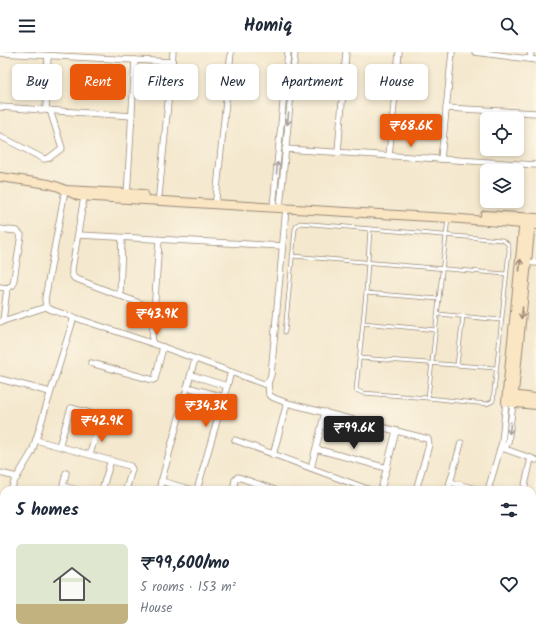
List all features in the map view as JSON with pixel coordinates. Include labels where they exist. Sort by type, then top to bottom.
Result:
[{"type":"street","points":[[159,195],[173,52]]},
{"type":"street","points":[[216,199],[231,52]]},
{"type":"street","points":[[288,52],[279,205],[282,246],[268,383],[269,395],[287,403],[425,438],[429,442],[417,486]]},
{"type":"street","points":[[279,205],[294,52]]},
{"type":"street","points":[[338,152],[346,52]]},
{"type":"street","points":[[389,156],[399,52]]},
{"type":"street","points":[[441,159],[452,52]]},
{"type":"street","points":[[475,52],[533,59],[531,52]]},
{"type":"street","points":[[0,53],[172,62]]},
{"type":"street","points":[[0,136],[44,159],[50,158],[62,148],[48,110],[48,56]]},
{"type":"street","points":[[127,196],[135,60]]},
{"type":"street","points":[[0,107],[132,116]]},
{"type":"street","points":[[446,108],[536,113]]},
{"type":"street","points":[[285,149],[536,165]]},
{"type":"street","points":[[0,177],[49,184],[65,190],[74,196],[84,197],[159,195],[448,218],[530,221]]},
{"type":"street","points":[[65,190],[127,196],[530,221]]},
{"type":"street","points":[[46,307],[45,299],[65,190]]},
{"type":"street","points":[[84,197],[79,234],[72,268],[74,278],[155,309]]},
{"type":"street","points":[[510,399],[527,262],[530,221]]},
{"type":"street","points":[[489,486],[501,448],[506,446],[508,442],[510,399],[530,221]]},
{"type":"street","points":[[0,229],[16,231],[21,235],[14,283],[11,287],[0,287]]},
{"type":"street","points":[[79,234],[122,238],[282,246]]},
{"type":"street","points":[[120,296],[122,238]]},
{"type":"street","points":[[152,343],[159,240]]},
{"type":"street","points":[[527,262],[536,263]]},
{"type":"street","points":[[7,288],[2,322],[46,307],[152,343],[260,383],[268,383]]},
{"type":"street","points":[[13,486],[30,457],[74,317]]},
{"type":"street","points":[[91,363],[153,380],[155,378],[163,347]]},
{"type":"street","points":[[160,486],[195,359]]},
{"type":"street","points":[[198,486],[231,372]]},
{"type":"street","points":[[191,375],[227,386]]},
{"type":"street","points":[[0,379],[50,392]]},
{"type":"street","points":[[187,387],[224,397]]},
{"type":"street","points":[[510,399],[536,398]]},
{"type":"street","points":[[510,399],[536,405]]},
{"type":"street","points":[[273,455],[287,403]]},
{"type":"street","points":[[59,446],[71,408],[97,415]]},
{"type":"street","points":[[311,468],[324,412]]},
{"type":"street","points":[[90,454],[98,427]]},
{"type":"street","points":[[382,486],[396,430]]},
{"type":"street","points":[[36,440],[132,467],[127,486]]},
{"type":"street","points":[[234,440],[359,486]]},
{"type":"street","points":[[449,486],[461,443]]},
{"type":"street","points":[[501,448],[533,459],[525,486]]},
{"type":"street","points":[[316,449],[387,468]]},
{"type":"street","points":[[103,486],[111,460]]},
{"type":"street","points":[[0,473],[17,477]]},
{"type":"street","points":[[63,486],[66,473]]},
{"type":"street","points":[[233,486],[235,480],[238,477],[264,486]]},
{"type":"street","points":[[161,481],[178,486]]},
{"type":"street","points":[[450,482],[464,486]]},
{"type":"lane","points":[[428,398],[448,218]]},
{"type":"lane","points":[[285,332],[295,230],[297,225],[300,223],[502,240],[507,242],[509,251],[493,398],[490,404],[358,392],[356,390],[355,387],[366,293],[370,229]]},
{"type":"lane","points":[[292,256],[506,274]]},
{"type":"lane","points":[[366,293],[439,299]]},
{"type":"lane","points":[[438,314],[501,320]]},
{"type":"lane","points":[[458,366],[463,316]]},
{"type":"lane","points":[[363,323],[436,330]]},
{"type":"lane","points":[[359,358],[496,368]]}]
